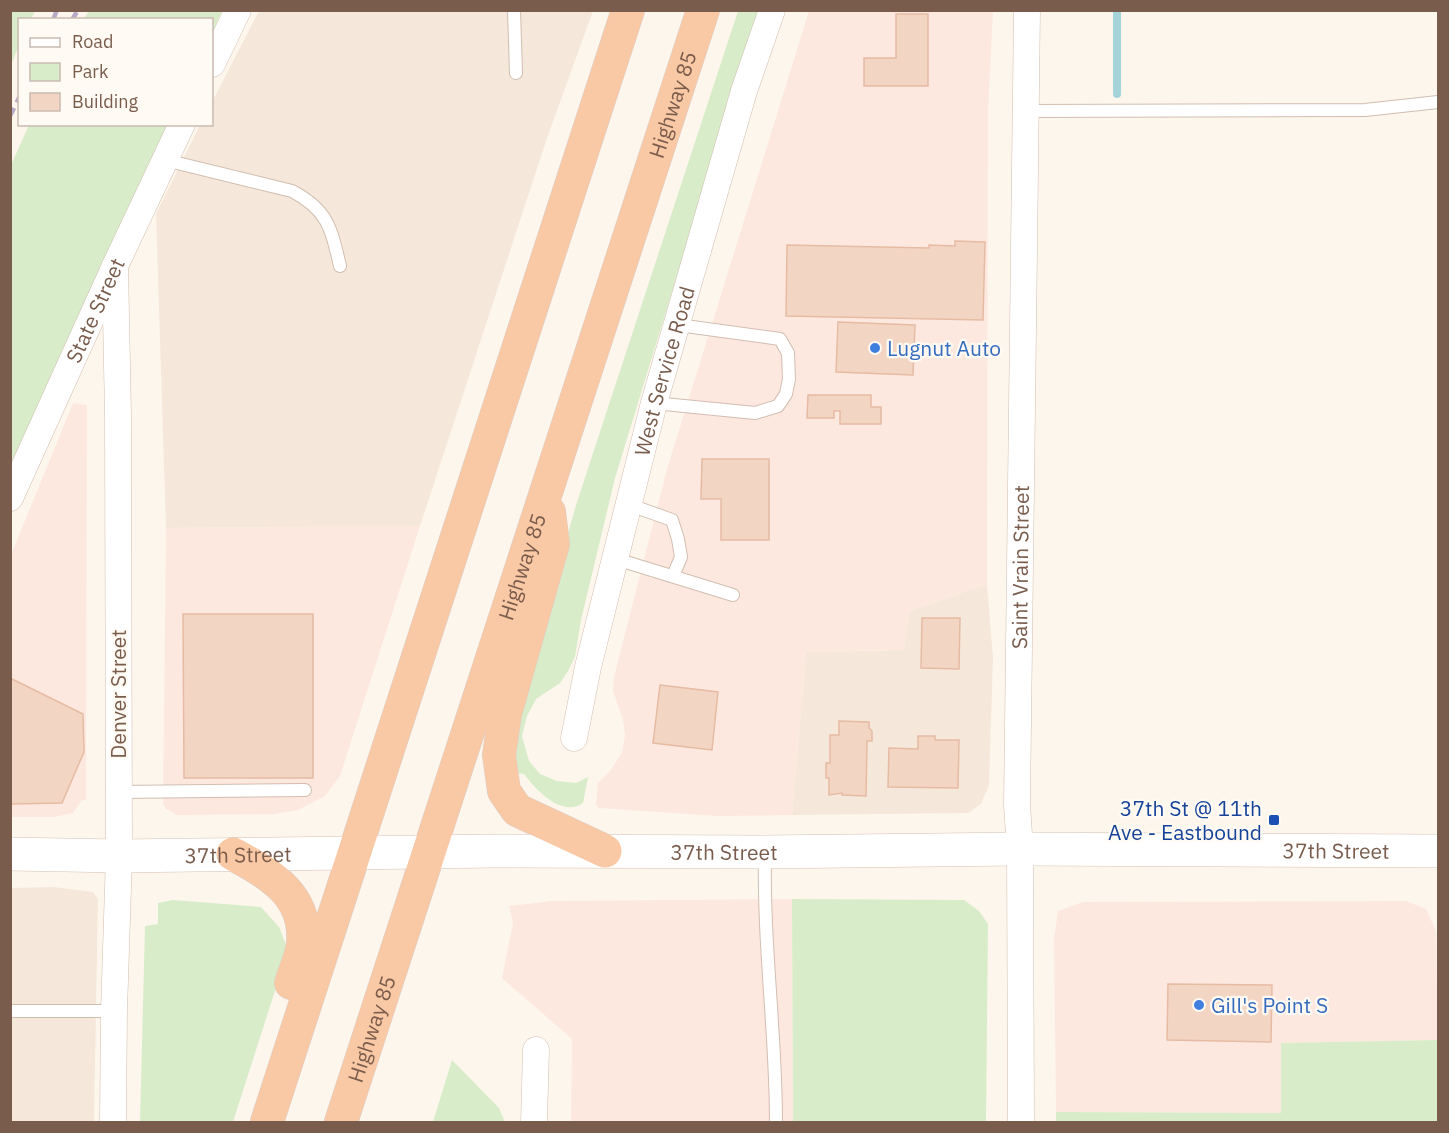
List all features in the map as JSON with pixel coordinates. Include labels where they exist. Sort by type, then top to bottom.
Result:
[{"type":"highway","points":[[267,1122],[628,10]]},
{"type":"highway","name":"Highway 85","points":[[341,1122],[703,10]]},
{"type":"highway","points":[[546,492],[553,544],[505,714],[499,754],[504,791],[517,810],[605,851]]},
{"type":"highway","points":[[233,854],[265,871],[286,890],[303,922],[303,945],[247,1122]]},
{"type":"main road","name":"37th Street","points":[[10,854],[119,856],[355,852],[765,852],[1020,849],[1438,851]]},
{"type":"street","points":[[213,62],[238,10]]},
{"type":"street","name":"West Service Road","points":[[574,738],[588,667],[654,403],[744,91],[772,10]]},
{"type":"street","name":"Saint Vrain Street","points":[[1021,1122],[1020,849],[1017,805],[1027,10]]},
{"type":"street","name":"State Street","points":[[10,498],[181,126]]},
{"type":"street","name":"Denver Street","points":[[113,1122],[119,856],[118,415],[115,266]]},
{"type":"street","points":[[534,1122],[536,1050]]},
{"type":"lane","points":[[514,10],[516,73]]},
{"type":"lane","points":[[1026,111],[1365,110],[1438,102]]},
{"type":"lane","points":[[165,160],[292,191],[309,200],[324,216],[333,237],[340,266]]},
{"type":"lane","points":[[654,403],[755,413],[778,405],[786,394],[789,379],[788,353],[780,339],[678,325]]},
{"type":"lane","points":[[630,505],[672,520],[681,557],[673,576]]},
{"type":"lane","points":[[616,559],[733,595]]},
{"type":"lane","points":[[118,792],[305,790]]},
{"type":"lane","points":[[765,852],[764,890],[776,1086],[776,1122]]},
{"type":"lane","points":[[10,1011],[114,1011]]},
{"type":"shaded area","points":[[259,11],[593,11],[547,138],[420,526],[166,528],[156,214],[200,126],[213,126],[213,100]]},
{"type":"shaded area","points":[[809,11],[993,11],[988,111],[987,584],[909,611],[904,650],[806,652],[792,815],[718,816],[599,808],[596,805],[598,783],[611,770],[622,752],[625,735],[623,720],[613,691],[614,677],[667,469]]},
{"type":"shaded area","points":[[73,403],[87,405],[86,800],[82,800],[73,813],[54,817],[11,817],[11,555]]},
{"type":"shaded area","points":[[420,526],[340,776],[325,796],[298,810],[274,814],[177,815],[166,809],[163,804],[166,528]]},
{"type":"shaded area","points":[[987,584],[993,658],[989,785],[981,804],[968,813],[792,815],[806,652],[904,650],[909,611]]},
{"type":"shaded area","points":[[53,887],[93,892],[98,899],[94,1122],[11,1122],[10,888]]},
{"type":"shaded area","points":[[792,899],[793,1122],[571,1122],[572,1039],[502,978],[513,923],[509,906],[552,901]]},
{"type":"shaded area","points":[[1406,901],[1426,909],[1436,931],[1438,1040],[1282,1043],[1281,1113],[1056,1112],[1054,939],[1058,911],[1083,902]]},
{"type":"green space","points":[[11,10],[35,11],[32,18],[18,18],[18,48],[11,65]]},
{"type":"green space","points":[[89,10],[222,11],[213,32],[213,18],[85,18]]},
{"type":"green space","points":[[738,11],[758,11],[615,478],[581,620],[575,657],[560,683],[536,699],[527,716],[522,736],[529,761],[540,774],[557,781],[576,783],[588,777],[583,803],[575,807],[567,807],[550,800],[524,774],[517,773],[514,759],[519,702],[577,502]]},
{"type":"green space","points":[[29,126],[169,126],[11,466],[11,165]]},
{"type":"green space","points":[[792,899],[964,900],[979,911],[988,924],[986,1122],[793,1122]]},
{"type":"green space","points":[[173,900],[261,907],[279,927],[288,950],[233,1122],[140,1122],[145,926],[158,924],[158,903]]},
{"type":"green space","points":[[1438,1040],[1438,1122],[1056,1122],[1056,1112],[1281,1113],[1281,1043]]},
{"type":"green space","points":[[452,1060],[499,1108],[505,1122],[433,1122]]},
{"type":"building","points":[[896,14],[928,14],[928,86],[864,86],[864,58],[896,58]]},
{"type":"building","points":[[955,241],[985,242],[983,320],[786,316],[787,245],[929,248],[929,245],[955,246]]},
{"type":"building","name":"Lugnut Auto","points":[[838,322],[915,325],[913,375],[836,372]]},
{"type":"building","points":[[808,395],[871,395],[871,407],[881,407],[881,424],[840,424],[840,411],[834,411],[834,418],[807,418]]},
{"type":"building","points":[[702,459],[769,459],[769,540],[721,540],[721,499],[701,499]]},
{"type":"building","points":[[183,614],[313,614],[313,778],[184,778]]},
{"type":"building","points":[[922,618],[960,618],[959,669],[921,668]]},
{"type":"building","points":[[10,678],[83,714],[84,752],[62,803],[10,804]]},
{"type":"building","points":[[660,685],[718,692],[712,750],[653,743]]},
{"type":"building","points":[[839,721],[869,722],[872,741],[867,741],[866,796],[842,795],[842,793],[829,795],[826,763],[830,763],[830,735],[839,735]]},
{"type":"building","points":[[918,736],[935,736],[935,740],[959,740],[958,788],[888,787],[889,748],[918,749]]},
{"type":"building","points":[[1168,984],[1272,985],[1271,1042],[1167,1040]]},
{"type":"waterway","points":[[1117,10],[1117,94]]},
{"type":"railway","points":[[54,18],[57,10]]},
{"type":"railway","points":[[73,18],[78,10]]},
{"type":"railway","points":[[10,116],[18,100]]},
{"type":"place","name":"Lugnut Auto","points":[[875,348]]},
{"type":"place","name":"37th St @ 11th Ave - Eastbound","points":[[1274,820]]},
{"type":"place","name":"Gill's Point S","points":[[1199,1005]]}]
